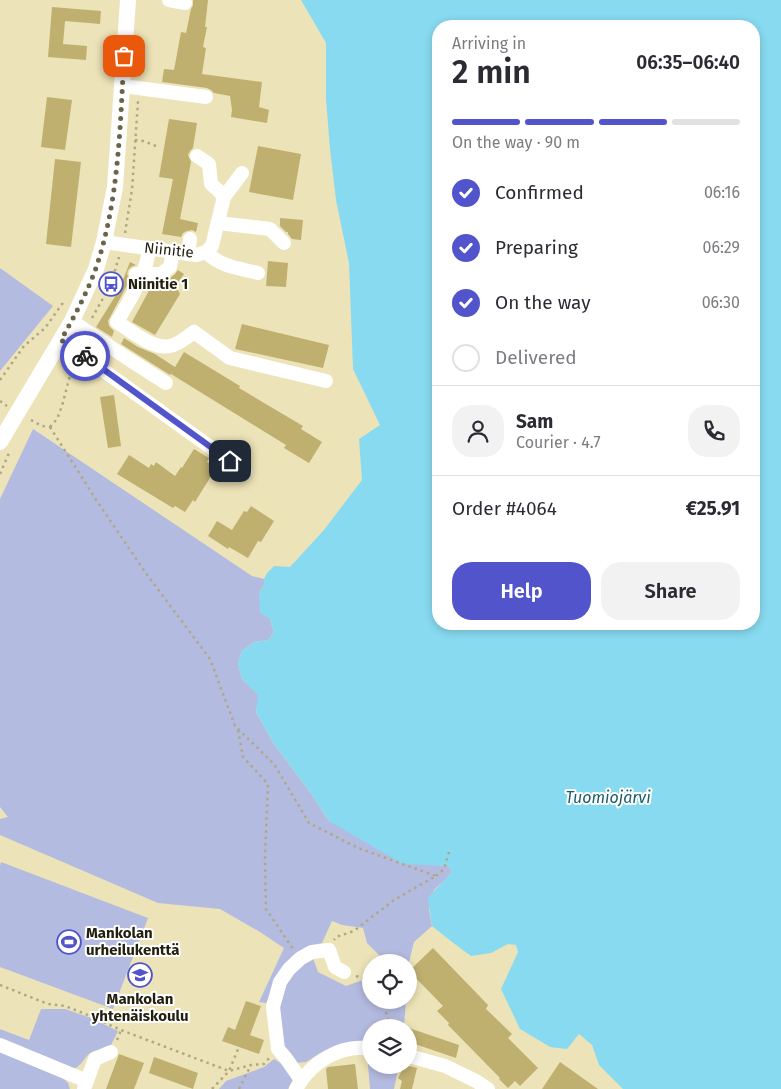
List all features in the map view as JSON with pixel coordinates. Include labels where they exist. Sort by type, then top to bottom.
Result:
[{"type":"main road","points":[[0,442],[67,343],[72,321],[96,269],[104,242],[115,188],[128,0]]},
{"type":"street","points":[[169,0],[185,3]]},
{"type":"street","points":[[123,86],[206,97]]},
{"type":"street","points":[[197,156],[209,164],[211,184],[224,197],[242,173]]},
{"type":"street","name":"Niinitie","points":[[104,242],[196,255],[206,252],[212,246],[224,197]]},
{"type":"street","points":[[218,223],[270,229],[284,243]]},
{"type":"street","points":[[188,254],[190,239]]},
{"type":"street","points":[[149,248],[145,266],[139,273],[132,296],[117,322],[152,345],[161,347],[171,346],[194,332],[230,358],[326,381]]},
{"type":"street","points":[[139,273],[161,274],[170,267],[173,252]]},
{"type":"street","points":[[206,252],[214,260],[224,265],[258,273]]},
{"type":"street","points":[[72,321],[114,346],[166,382]]},
{"type":"street","points":[[67,343],[245,472]]},
{"type":"street","points":[[344,972],[335,967],[329,950],[312,952],[301,958],[289,969],[280,982],[274,1007],[278,1049],[285,1057],[299,1085],[310,1070],[322,1060],[344,1050],[362,1048]]},
{"type":"street","points":[[0,1045],[85,1085],[95,1059],[112,1052]]},
{"type":"street","points":[[417,1058],[445,1066],[488,1089]]},
{"type":"path","points":[[135,140],[144,141],[156,146]]},
{"type":"path","points":[[0,380],[24,346],[45,328],[67,297]]},
{"type":"path","points":[[50,427],[57,419],[62,406],[73,366],[67,343]]},
{"type":"path","points":[[32,420],[42,426],[50,427]]},
{"type":"path","points":[[50,427],[145,572],[210,659],[235,726],[274,764],[309,823],[358,848],[436,876]]},
{"type":"path","points":[[238,729],[243,757],[268,784],[265,856],[266,910],[301,958]]},
{"type":"path","points":[[329,950],[336,937],[354,930],[394,900],[436,876],[444,868],[449,852]]},
{"type":"path","points":[[0,985],[48,1004],[65,1006],[121,1030],[229,1071],[251,1064],[264,1064],[278,1049]]},
{"type":"path","points":[[118,1038],[121,1030]]},
{"type":"path","points":[[212,1089],[229,1071],[239,1047]]},
{"type":"path","points":[[239,1089],[251,1064]]},
{"type":"shaded area","points":[[0,268],[53,306],[0,371]]},
{"type":"shaded area","points":[[33,429],[252,576],[264,579],[264,585],[259,593],[274,633],[268,640],[254,642],[242,651],[238,663],[242,679],[259,695],[256,712],[274,744],[329,821],[437,865],[448,866],[452,871],[434,890],[429,909],[432,926],[414,942],[411,954],[378,954],[367,943],[363,928],[342,925],[332,921],[322,943],[308,946],[292,956],[266,1003],[259,1002],[284,948],[260,932],[220,909],[158,903],[0,835],[0,819],[8,817],[0,807],[0,499]]},
{"type":"shaded area","name":"Mankolan urheilukenttä","points":[[1,862],[148,918],[113,1009],[0,967]]},
{"type":"shaded area","points":[[313,958],[318,972],[346,986],[362,980],[362,1009],[405,1009],[405,1019],[362,1019],[362,1044],[343,1044],[320,1053],[306,1062],[294,1063],[281,1042],[278,1008],[291,972]]},
{"type":"shaded area","points":[[41,1009],[65,1009],[91,1018],[118,1031],[109,1049],[94,1051],[81,1064],[71,1070],[0,1041],[0,1029],[29,1040]]},
{"type":"shaded area","points":[[0,1049],[57,1072],[68,1083],[70,1089],[0,1089]]},
{"type":"shaded area","points":[[274,1059],[288,1068],[293,1079],[288,1089],[219,1089],[226,1081],[264,1067]]},
{"type":"shaded area","points":[[369,1074],[397,1074],[394,1089],[370,1089]]},
{"type":"water","name":"Tuomiojärvi","points":[[301,0],[781,0],[781,1089],[623,1089],[599,1065],[592,1045],[579,1034],[567,1049],[550,1047],[520,1029],[501,989],[518,952],[516,945],[508,944],[491,953],[471,956],[432,926],[428,898],[452,871],[448,866],[403,864],[329,821],[274,744],[256,712],[258,695],[242,679],[238,663],[242,651],[254,642],[268,640],[274,633],[270,619],[260,613],[259,593],[264,585],[264,579],[274,566],[290,567],[324,530],[362,480],[359,439],[380,425],[353,369],[349,263],[336,200],[326,99],[326,43]]},
{"type":"building","points":[[193,0],[208,0],[205,27],[207,27],[203,47],[206,48],[202,74],[262,82],[259,107],[269,110],[267,123],[231,117],[230,96],[214,93],[207,88],[162,82],[164,69],[174,70],[181,32],[186,33]]},
{"type":"building","points":[[52,7],[101,11],[100,24],[65,21],[63,44],[87,46],[86,60],[48,57]]},
{"type":"building","points":[[47,97],[72,100],[65,150],[41,147]]},
{"type":"building","points":[[169,119],[197,123],[193,148],[188,155],[191,162],[180,219],[198,223],[196,232],[192,230],[187,231],[181,237],[162,234],[173,179],[159,177]]},
{"type":"building","points":[[258,146],[301,154],[293,200],[249,192]]},
{"type":"building","points":[[55,159],[81,162],[71,247],[46,244]]},
{"type":"building","points":[[280,218],[303,220],[301,240],[292,239],[288,232],[280,226]]},
{"type":"building","points":[[268,261],[288,263],[286,287],[266,286]]},
{"type":"building","points":[[130,262],[136,265],[128,270],[127,274],[130,280],[108,321],[109,326],[114,331],[112,337],[96,327],[119,290]]},
{"type":"building","points":[[178,270],[184,274],[176,286],[180,294],[155,335],[132,322],[152,285],[156,287],[159,283],[165,282]]},
{"type":"building","points":[[242,324],[329,345],[323,368],[235,349]]},
{"type":"building","points":[[124,338],[175,367],[184,352],[240,386],[239,388],[303,426],[301,429],[322,442],[309,463],[284,448],[286,445],[171,374],[173,371],[170,375],[121,344]]},
{"type":"building","points":[[114,395],[121,446],[108,448],[100,397]]},
{"type":"building","points":[[194,449],[209,458],[207,462],[216,468],[195,502],[193,500],[185,512],[175,506],[173,508],[117,474],[129,455],[149,468],[151,464],[154,466],[156,462],[175,476]]},
{"type":"building","points":[[251,506],[274,521],[261,542],[258,541],[248,558],[229,547],[228,549],[208,536],[217,521],[232,530],[244,511],[247,512]]},
{"type":"building","points":[[433,948],[488,1005],[486,1009],[512,1034],[508,1038],[538,1068],[520,1086],[515,1081],[508,1088],[448,1025],[449,1023],[437,1011],[443,1006],[417,979],[417,963]]},
{"type":"building","points":[[246,1001],[261,1006],[250,1035],[264,1040],[259,1054],[222,1041],[228,1027],[235,1030]]},
{"type":"building","points":[[417,1031],[459,1045],[456,1058],[417,1045]]},
{"type":"building","points":[[119,1054],[144,1063],[134,1089],[106,1089]]},
{"type":"building","points":[[154,1057],[198,1073],[193,1089],[149,1073]]},
{"type":"building","points":[[560,1062],[598,1089],[542,1089]]},
{"type":"building","points":[[355,1064],[358,1089],[328,1089],[326,1069],[328,1067]]},
{"type":"building","points":[[400,1074],[416,1074],[412,1089],[400,1089],[402,1081],[398,1078]]},
{"type":"way so far","points":[[85,356],[61,340],[96,269],[109,222],[115,188],[124,56]]},
{"type":"place","name":"Niinitie 1","points":[[111,284]]},
{"type":"place","name":"Mankolan urheilukenttä","points":[[69,942]]},
{"type":"place","name":"Mankolan yhtenäiskoulu","points":[[140,975]]},
{"type":"route","points":[[85,356],[230,461]]}]
